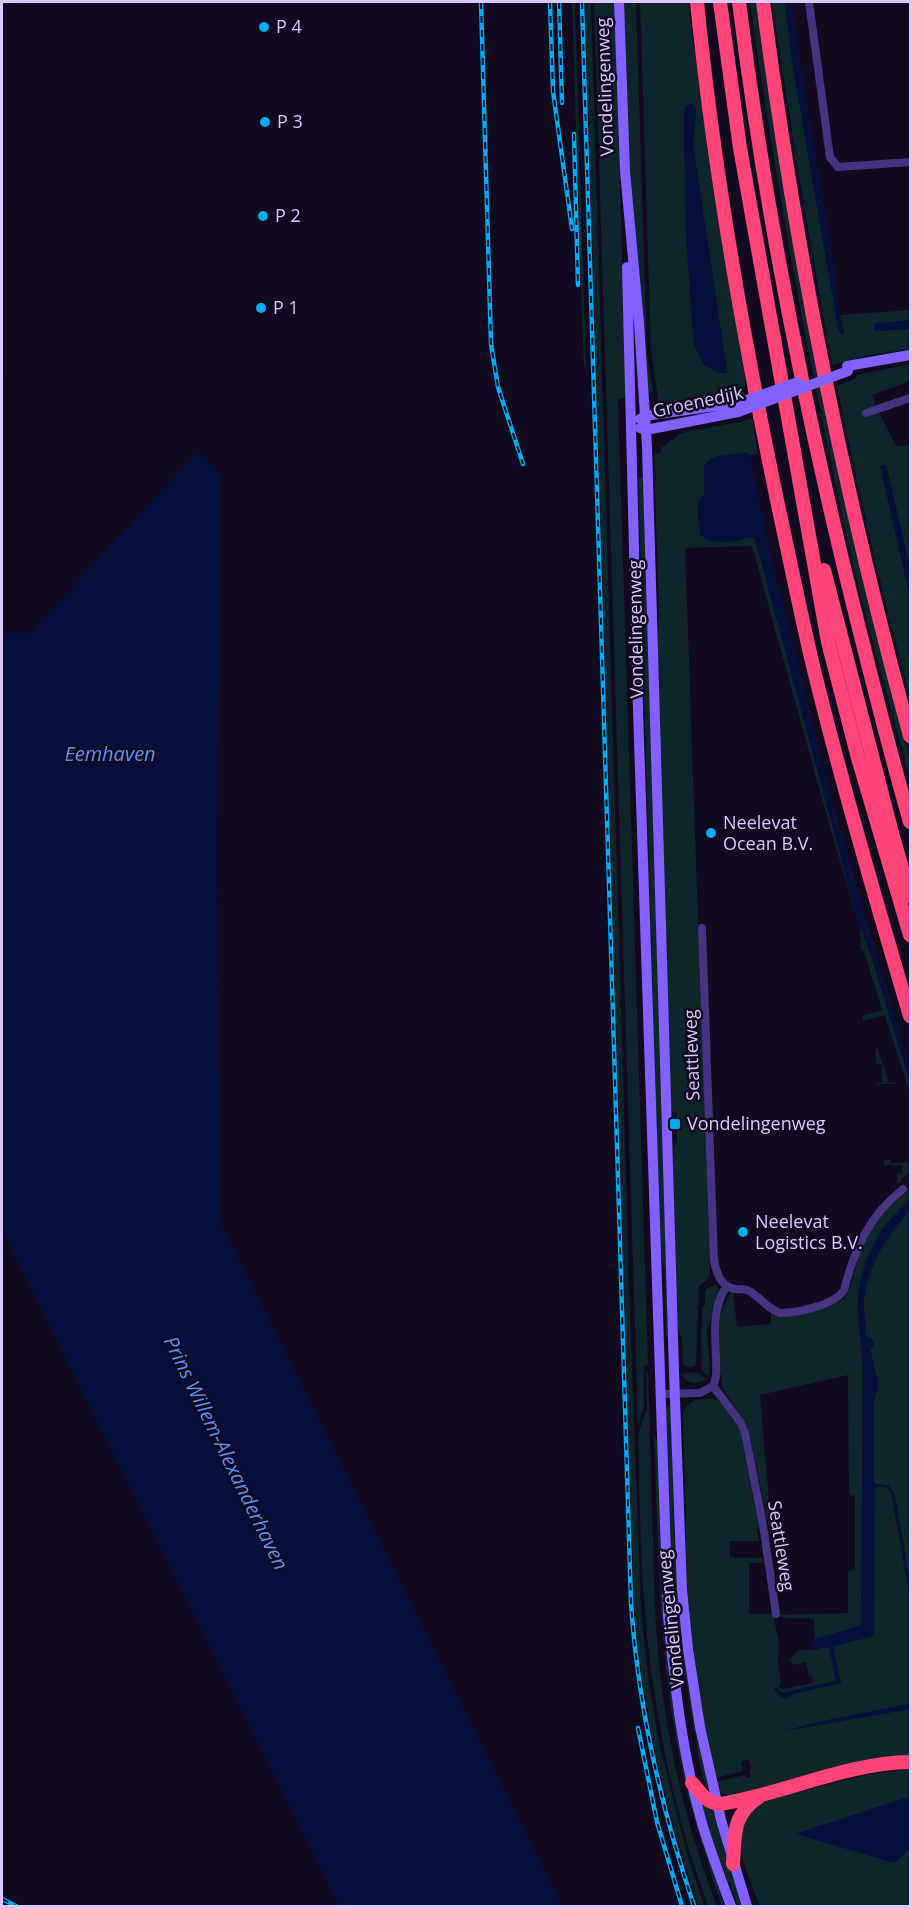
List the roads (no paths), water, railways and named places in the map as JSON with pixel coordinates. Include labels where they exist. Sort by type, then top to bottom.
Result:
[{"type":"highway","points":[[697,2],[701,49],[725,212],[768,462],[818,688],[910,1016]]},
{"type":"highway","points":[[720,2],[740,148],[828,642],[858,758],[910,935]]},
{"type":"highway","points":[[739,2],[766,190],[818,462],[910,822]]},
{"type":"highway","points":[[763,2],[788,172],[828,390],[874,598],[910,736]]},
{"type":"highway","points":[[792,440],[842,645],[910,896]]},
{"type":"highway","points":[[692,1783],[706,1800],[717,1804],[836,1774],[894,1762],[910,1762]]},
{"type":"highway","points":[[733,1864],[738,1819],[744,1809],[766,1793]]},
{"type":"main road","name":"Vondelingenweg","points":[[619,2],[625,171],[646,430],[679,1537],[688,1649],[700,1727],[717,1804],[747,1906]]},
{"type":"main road","name":"Vondelingenweg","points":[[625,171],[623,187],[632,424],[638,710],[668,1616],[680,1722],[692,1783],[705,1833],[731,1906]]},
{"type":"main road","name":"Groenedijk","points":[[632,424],[645,416],[664,413],[737,408],[750,399],[847,368],[871,361],[910,355]]},
{"type":"main road","name":"Groenedijk","points":[[632,424],[646,430],[737,408],[847,368]]},
{"type":"main road","points":[[643,399],[653,408],[664,413]]},
{"type":"street","points":[[808,2],[830,157],[838,167],[910,162]]},
{"type":"street","points":[[866,413],[910,398]]},
{"type":"street","name":"Seattleweg","points":[[702,928],[714,1260],[720,1278],[727,1286]]},
{"type":"street","points":[[661,1394],[700,1393],[713,1386],[717,1374],[716,1320],[719,1300],[727,1286],[732,1289],[747,1290],[780,1313],[832,1302],[842,1295],[857,1247],[871,1222],[877,1212],[903,1189]]},
{"type":"street","name":"Seattleweg","points":[[713,1386],[741,1423],[745,1433],[763,1525],[776,1614]]},
{"type":"water","points":[[2,2],[6,2],[2,539]]},
{"type":"water","points":[[785,2],[792,2],[844,333],[841,335],[792,61]]},
{"type":"water","points":[[693,103],[696,111],[693,145],[727,373],[719,373],[704,365],[694,346],[686,235],[684,113],[685,106]]},
{"type":"water","points":[[910,320],[910,329],[874,331],[874,324]]},
{"type":"water","name":"Prins Willem-Alexanderhaven","points":[[198,451],[220,472],[217,845],[219,1221],[562,1906],[339,1906],[2,1229],[2,633],[30,633]]},
{"type":"water","points":[[742,453],[750,455],[776,579],[829,790],[910,1066],[910,1082],[868,946],[860,928],[755,539],[749,536],[726,542],[709,541],[700,535],[697,505],[705,493],[704,466],[715,457]]},
{"type":"water","points":[[886,465],[910,568],[910,597],[880,466]]},
{"type":"water","points":[[910,1199],[910,1210],[887,1239],[870,1272],[864,1302],[866,1335],[872,1338],[874,1347],[870,1348],[878,1384],[874,1401],[874,1484],[889,1486],[895,1497],[910,1583],[910,1598],[893,1498],[886,1487],[875,1487],[874,1636],[833,1646],[841,1683],[793,1694],[786,1699],[773,1689],[776,1688],[782,1693],[836,1681],[829,1647],[813,1649],[811,1640],[859,1626],[861,1623],[863,1361],[858,1314],[859,1290],[861,1278],[874,1244],[886,1225]]},
{"type":"water","points":[[910,1704],[910,1709],[783,1731],[828,1720]]},
{"type":"water","points":[[905,1798],[910,1799],[910,1849],[894,1863],[796,1834]]},
{"type":"railway","points":[[481,2],[491,344],[498,387],[523,464]]},
{"type":"railway","points":[[550,2],[553,91],[572,229]]},
{"type":"railway","points":[[559,2],[562,103]]},
{"type":"railway","points":[[582,2],[631,1603],[645,1718],[661,1794],[694,1906]]},
{"type":"railway","points":[[574,134],[578,285]]},
{"type":"railway","points":[[638,1728],[657,1822],[682,1906]]},
{"type":"railway","points":[[2,1899],[16,1906]]},
{"type":"place","name":"P 4","points":[[264,27]]},
{"type":"place","name":"P 3","points":[[265,122]]},
{"type":"place","name":"P 2","points":[[263,216]]},
{"type":"place","name":"P 1","points":[[261,308]]},
{"type":"place","name":"Neelevat Ocean B.V.","points":[[711,833]]},
{"type":"place","name":"Vondelingenweg","points":[[675,1124]]},
{"type":"place","name":"Neelevat Logistics B.V.","points":[[743,1232]]},
{"type":"water label","name":"Eemhaven","points":[[110,754]]}]
